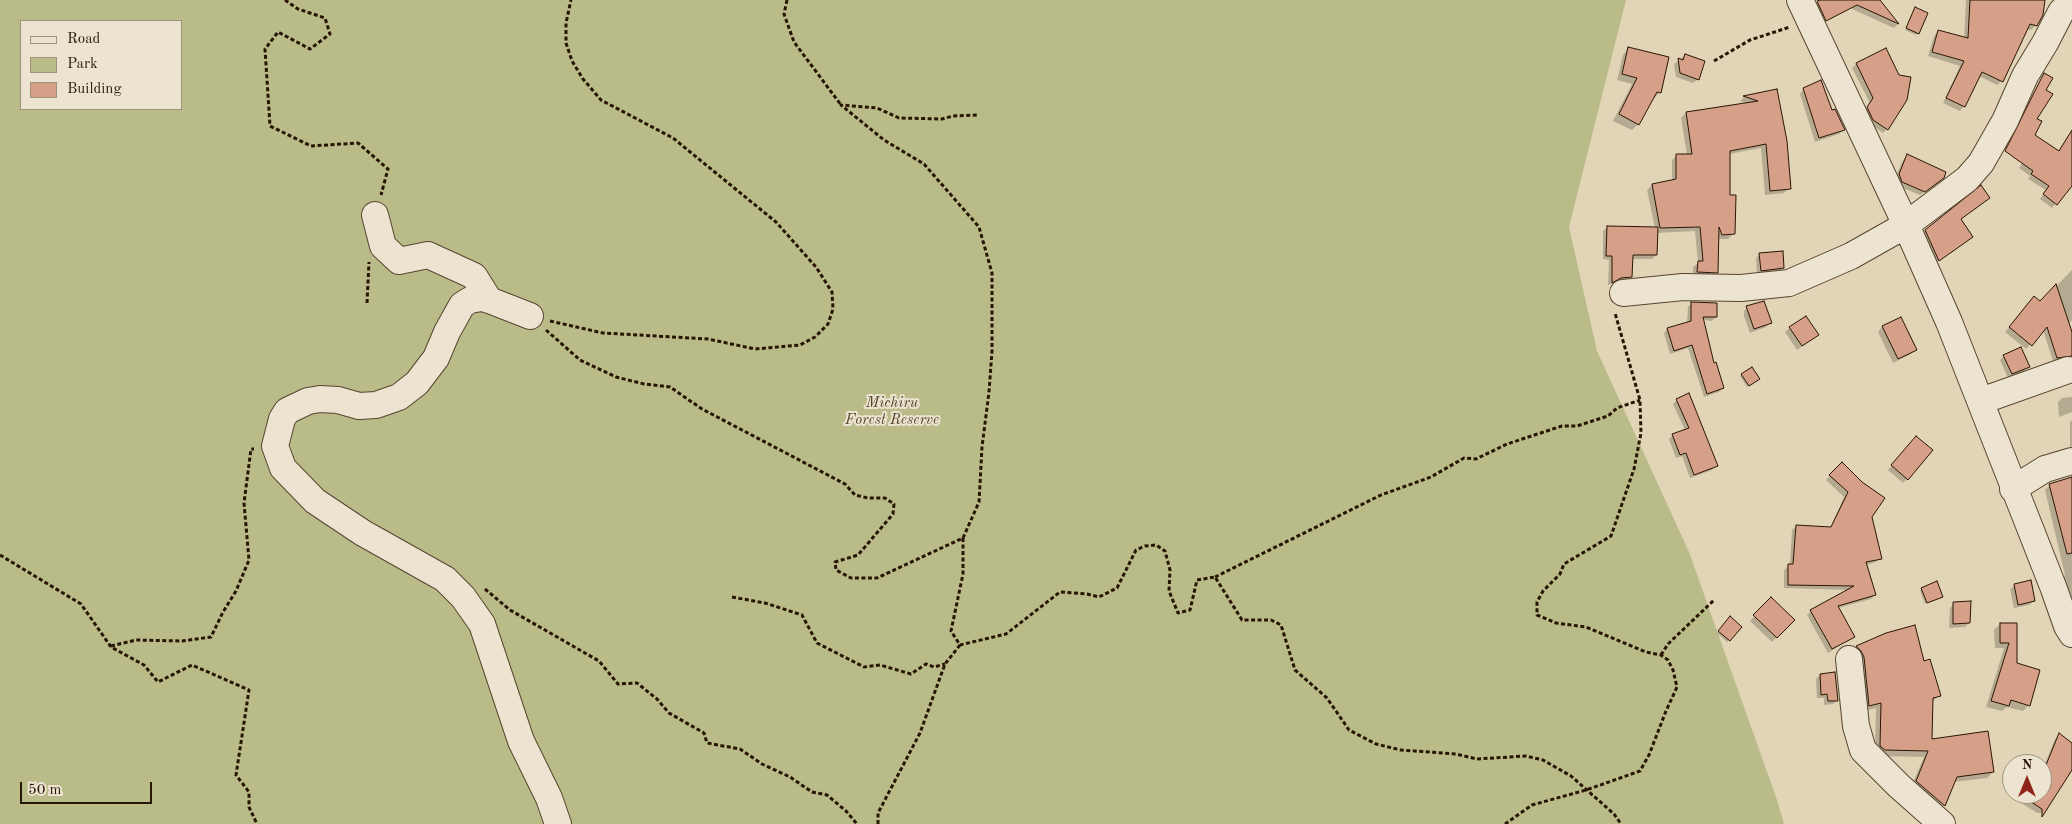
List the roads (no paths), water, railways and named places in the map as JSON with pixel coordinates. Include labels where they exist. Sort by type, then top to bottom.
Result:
[{"type":"street","points":[[1623,292],[1683,287],[1741,288],[1789,282],[1851,256],[1906,224],[1967,178],[1981,163],[2005,121],[2025,76],[2061,12],[2072,4]]},
{"type":"street","points":[[1805,10],[1950,322],[2013,489],[2067,626],[2072,634]]},
{"type":"street","points":[[376,215],[383,246],[399,261],[428,255],[474,276],[489,300]]},
{"type":"street","points":[[530,316],[489,300],[481,298],[470,300],[462,305],[447,332],[436,358],[417,383],[399,397],[376,405],[320,399],[308,401],[287,411],[282,419],[275,446],[283,468],[315,501],[363,533],[445,579],[463,597],[482,624],[521,741],[546,791],[558,824]]},
{"type":"street","points":[[1981,401],[2068,370]]},
{"type":"street","points":[[2013,489],[2045,469],[2072,461]]},
{"type":"street","points":[[1849,659],[1856,726],[1863,750],[1899,786],[1942,824]]},
{"type":"park label","name":"Michiru Forest Reserve","points":[[892,412]]}]
